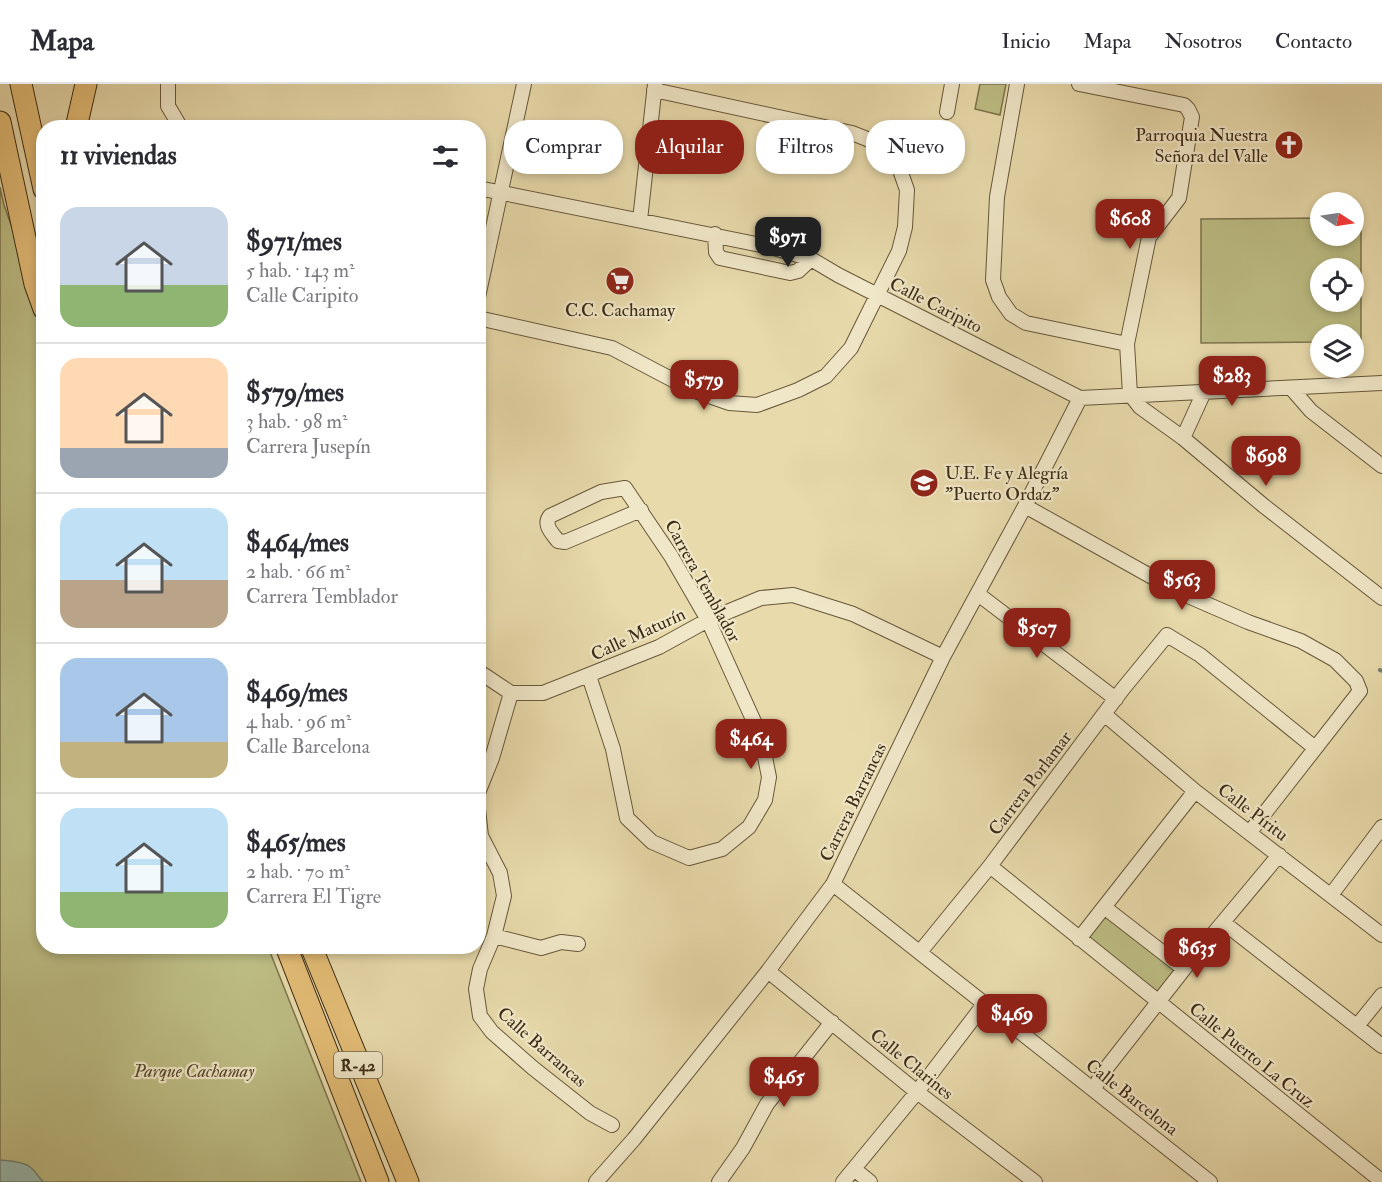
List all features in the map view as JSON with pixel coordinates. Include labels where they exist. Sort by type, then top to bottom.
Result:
[{"type":"main road","points":[[21,84],[36,152]]},
{"type":"main road","points":[[78,120],[86,84]]},
{"type":"main road","points":[[0,122],[36,287]]},
{"type":"main road","name":"R-42","points":[[289,954],[378,1182]]},
{"type":"main road","name":"R-42","points":[[314,954],[408,1182]]},
{"type":"street","points":[[168,84],[168,106],[176,120]]},
{"type":"street","points":[[486,259],[524,84]]},
{"type":"street","points":[[947,112],[952,84]]},
{"type":"street","points":[[1017,84],[997,197],[993,280],[999,297],[1011,314],[1026,323],[1127,344]]},
{"type":"street","points":[[1079,84],[1184,105],[1192,117],[1179,198],[1149,237],[1127,344],[1130,394],[1140,407],[1183,438],[1264,506],[1382,598]]},
{"type":"street","points":[[486,320],[612,348],[693,390],[729,404],[757,405],[798,390],[826,376],[851,348],[899,251],[905,227],[907,190],[900,170],[882,145],[852,133],[655,87],[640,220]]},
{"type":"street","name":"Calle Caripito","points":[[486,190],[716,234],[771,246],[811,259],[1080,398]]},
{"type":"street","points":[[716,234],[716,252],[720,258],[790,273],[798,271],[811,259]]},
{"type":"street","points":[[1080,398],[1382,383]]},
{"type":"street","points":[[1291,388],[1311,411],[1382,466]]},
{"type":"street","points":[[1183,438],[1204,392]]},
{"type":"street","name":"Carrera Barrancas","points":[[596,1182],[634,1139],[768,971],[833,884],[943,657],[1025,506],[1080,398]]},
{"type":"street","name":"Carrera Temblador","points":[[589,676],[613,749],[627,818],[652,842],[689,858],[722,849],[749,827],[765,800],[769,777],[761,737],[708,620],[640,510],[625,488],[601,492],[550,516],[546,521],[558,541],[565,542],[640,510]]},
{"type":"street","points":[[1025,506],[1179,592],[1248,622],[1301,641],[1335,660],[1356,681],[1360,692],[1250,832]]},
{"type":"street","points":[[978,594],[1116,699]]},
{"type":"street","name":"Calle Maturín","points":[[511,693],[543,693],[660,647],[708,620],[761,598],[793,595],[853,614],[943,657]]},
{"type":"street","name":"Carrera Porlamar","points":[[920,952],[990,866],[1104,714],[1167,635],[1200,655],[1315,748]]},
{"type":"street","points":[[486,676],[511,693],[486,772]]},
{"type":"street","name":"Calle Píritu","points":[[1104,714],[1195,790],[1382,935]]},
{"type":"street","points":[[1079,939],[1195,790]]},
{"type":"street","points":[[1331,895],[1382,827]]},
{"type":"street","name":"Calle Barrancas","points":[[486,846],[500,873],[504,896],[494,936],[480,969],[476,989],[480,1016],[492,1032],[533,1068],[590,1113],[612,1125]]},
{"type":"street","points":[[1094,1090],[1101,1075],[1184,969],[1279,855]]},
{"type":"street","name":"Calle Puerto La Cruz","points":[[990,866],[1380,1180]]},
{"type":"street","name":"Calle Barcelona","points":[[833,884],[1210,1182]]},
{"type":"street","points":[[1104,908],[1184,969]]},
{"type":"street","points":[[1224,923],[1382,1046]]},
{"type":"street","points":[[494,936],[541,948],[561,942],[578,944]]},
{"type":"street","name":"Calle Clarines","points":[[768,971],[917,1092],[1035,1182]]},
{"type":"street","points":[[1358,1026],[1382,995]]},
{"type":"street","points":[[843,1182],[917,1092],[985,1003]]},
{"type":"street","points":[[719,1182],[743,1148],[767,1104],[832,1022]]},
{"type":"street","points":[[854,1168],[870,1182]]},
{"type":"green space","points":[[980,84],[1006,84],[1000,115],[975,109]]},
{"type":"green space","name":"Parque Cachamay","points":[[0,187],[4,205],[36,295],[36,954],[271,954],[361,1182],[0,1182]]},
{"type":"green space","points":[[1310,218],[1310,246],[1361,246],[1361,258],[1310,258],[1310,312],[1361,312],[1361,324],[1310,324],[1310,342],[1201,343],[1201,219]]},
{"type":"green space","points":[[1103,913],[1179,969],[1157,998],[1085,939]]},
{"type":"water","points":[[0,1160],[27,1165],[44,1182],[0,1182]]},
{"type":"place","name":"Parroquia Nuestra Señora del Valle","points":[[1289,145]]},
{"type":"place","name":"C.C. Cachamay","points":[[620,281]]},
{"type":"place","name":"U.E. Fe y Alegría \"Puerto Ordaz\"","points":[[924,483]]}]
